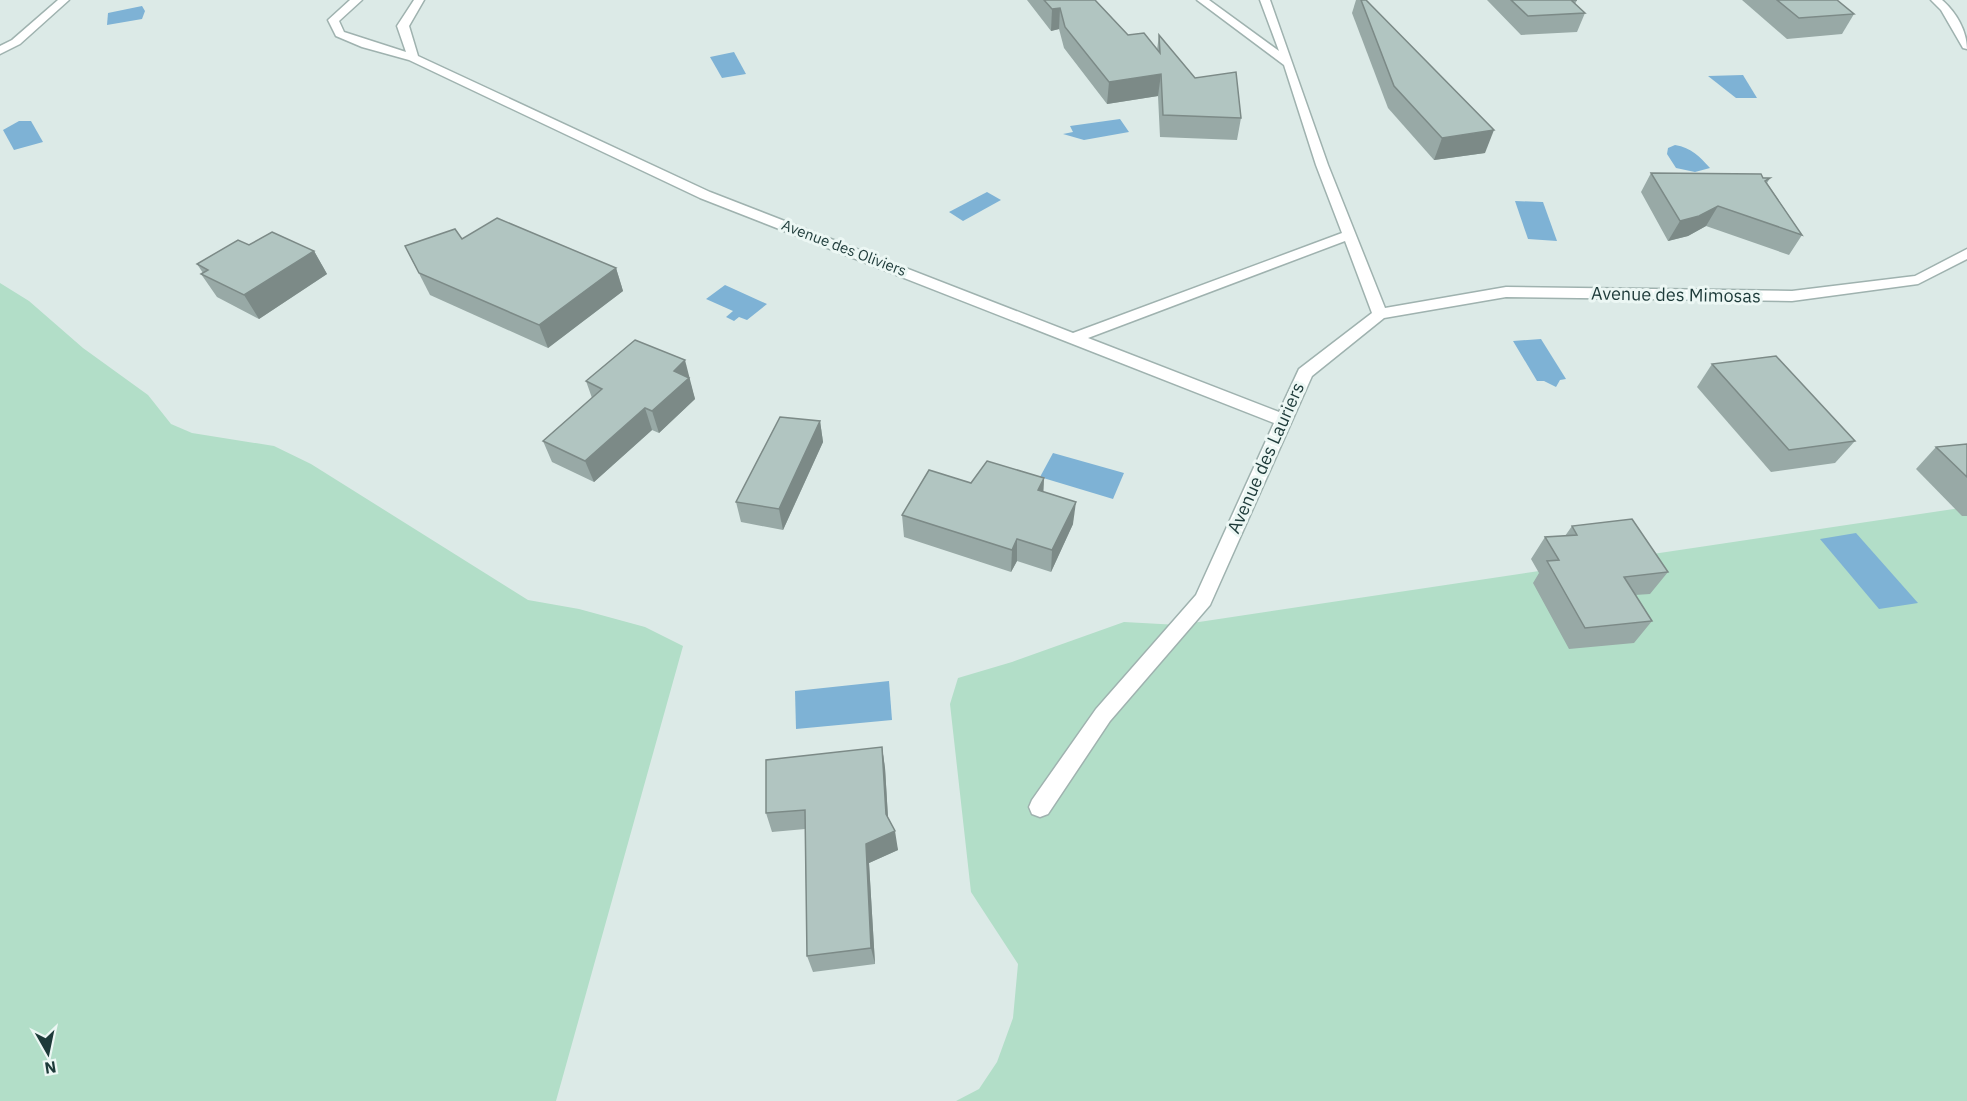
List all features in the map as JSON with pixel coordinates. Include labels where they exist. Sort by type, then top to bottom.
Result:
[{"type":"street","points":[[0,51],[16,42],[64,0]]},
{"type":"street","name":"Avenue des Oliviers","points":[[357,0],[333,20],[340,34],[366,45],[412,58],[705,195],[1283,420]]},
{"type":"street","points":[[412,58],[403,26],[419,0]]},
{"type":"street","points":[[1202,0],[1289,64]]},
{"type":"street","points":[[1265,0],[1322,165],[1380,314]]},
{"type":"street","points":[[1936,0],[1945,8],[1967,46]]},
{"type":"street","points":[[1074,338],[1349,235]]},
{"type":"street","name":"Avenue des Mimosas","points":[[1380,314],[1506,292],[1792,297],[1918,280],[1967,253]]},
{"type":"street","name":"Avenue des Lauriers","points":[[1040,807],[1103,715],[1203,600],[1305,372],[1380,314]]},
{"type":"green space","points":[[0,283],[29,301],[83,348],[148,395],[171,424],[192,433],[274,446],[311,464],[528,600],[579,609],[645,627],[683,646],[556,1101],[0,1101]]},
{"type":"green space","points":[[1967,507],[1967,1101],[956,1101],[979,1089],[997,1062],[1013,1018],[1018,964],[971,892],[950,704],[958,678],[1012,662],[1124,622],[1179,625]]},
{"type":"water","points":[[142,6],[145,11],[142,19],[107,25],[108,13]]},
{"type":"water","points":[[734,52],[746,74],[722,78],[710,57]]},
{"type":"water","points":[[1743,75],[1757,98],[1736,98],[1708,76]]},
{"type":"water","points":[[1120,119],[1129,132],[1084,140],[1063,134],[1073,132],[1070,126]]},
{"type":"water","points":[[19,121],[31,121],[43,142],[14,150],[3,130]]},
{"type":"water","points":[[1675,145],[1695,153],[1710,168],[1695,172],[1676,168],[1667,154],[1668,148]]},
{"type":"water","points":[[987,192],[1001,200],[963,221],[949,212]]},
{"type":"water","points":[[1515,201],[1543,202],[1557,241],[1528,239]]},
{"type":"water","points":[[725,285],[767,304],[747,320],[739,317],[734,321],[726,317],[733,311],[706,299]]},
{"type":"water","points":[[1541,339],[1566,379],[1560,380],[1556,387],[1544,381],[1537,381],[1513,341]]},
{"type":"water","points":[[1053,453],[1124,473],[1113,499],[1040,477]]},
{"type":"water","points":[[1856,533],[1918,603],[1879,609],[1820,539]]},
{"type":"water","points":[[889,681],[892,720],[796,729],[795,691]]},
{"type":"building","points":[[1044,0],[1095,0],[1128,35],[1144,33],[1160,53],[1159,35],[1195,78],[1236,72],[1241,118],[1163,115],[1161,74],[1109,82],[1065,27],[1060,8],[1052,9]]},
{"type":"building","points":[[1361,0],[1366,0],[1494,130],[1442,138],[1394,86]]},
{"type":"building","points":[[1511,0],[1571,0],[1585,13],[1528,16]]},
{"type":"building","points":[[1777,0],[1837,0],[1854,14],[1799,18]]},
{"type":"building","points":[[1651,173],[1761,174],[1763,178],[1770,178],[1765,181],[1802,235],[1718,206],[1699,216],[1680,221]]},
{"type":"building","points":[[497,218],[616,268],[539,325],[419,273],[405,246],[455,229],[462,239]]},
{"type":"building","points":[[272,232],[314,251],[244,295],[201,274],[208,270],[197,264],[238,240],[249,245]]},
{"type":"building","points":[[635,340],[685,360],[674,371],[689,378],[652,411],[645,408],[585,461],[543,441],[602,389],[586,381]]},
{"type":"building","points":[[1776,356],[1855,441],[1789,450],[1712,364]]},
{"type":"building","points":[[780,417],[820,421],[779,509],[736,502]]},
{"type":"building","points":[[1967,444],[1967,477],[1936,447]]},
{"type":"building","points":[[987,461],[1044,478],[1038,490],[1076,502],[1052,550],[1017,539],[1012,550],[902,515],[929,470],[971,483]]},
{"type":"building","points":[[1632,519],[1668,572],[1624,577],[1652,621],[1585,628],[1547,561],[1559,560],[1545,537],[1577,535],[1572,526]]},
{"type":"building","points":[[882,747],[886,814],[895,831],[866,844],[871,948],[807,956],[805,810],[766,813],[766,760]]}]
